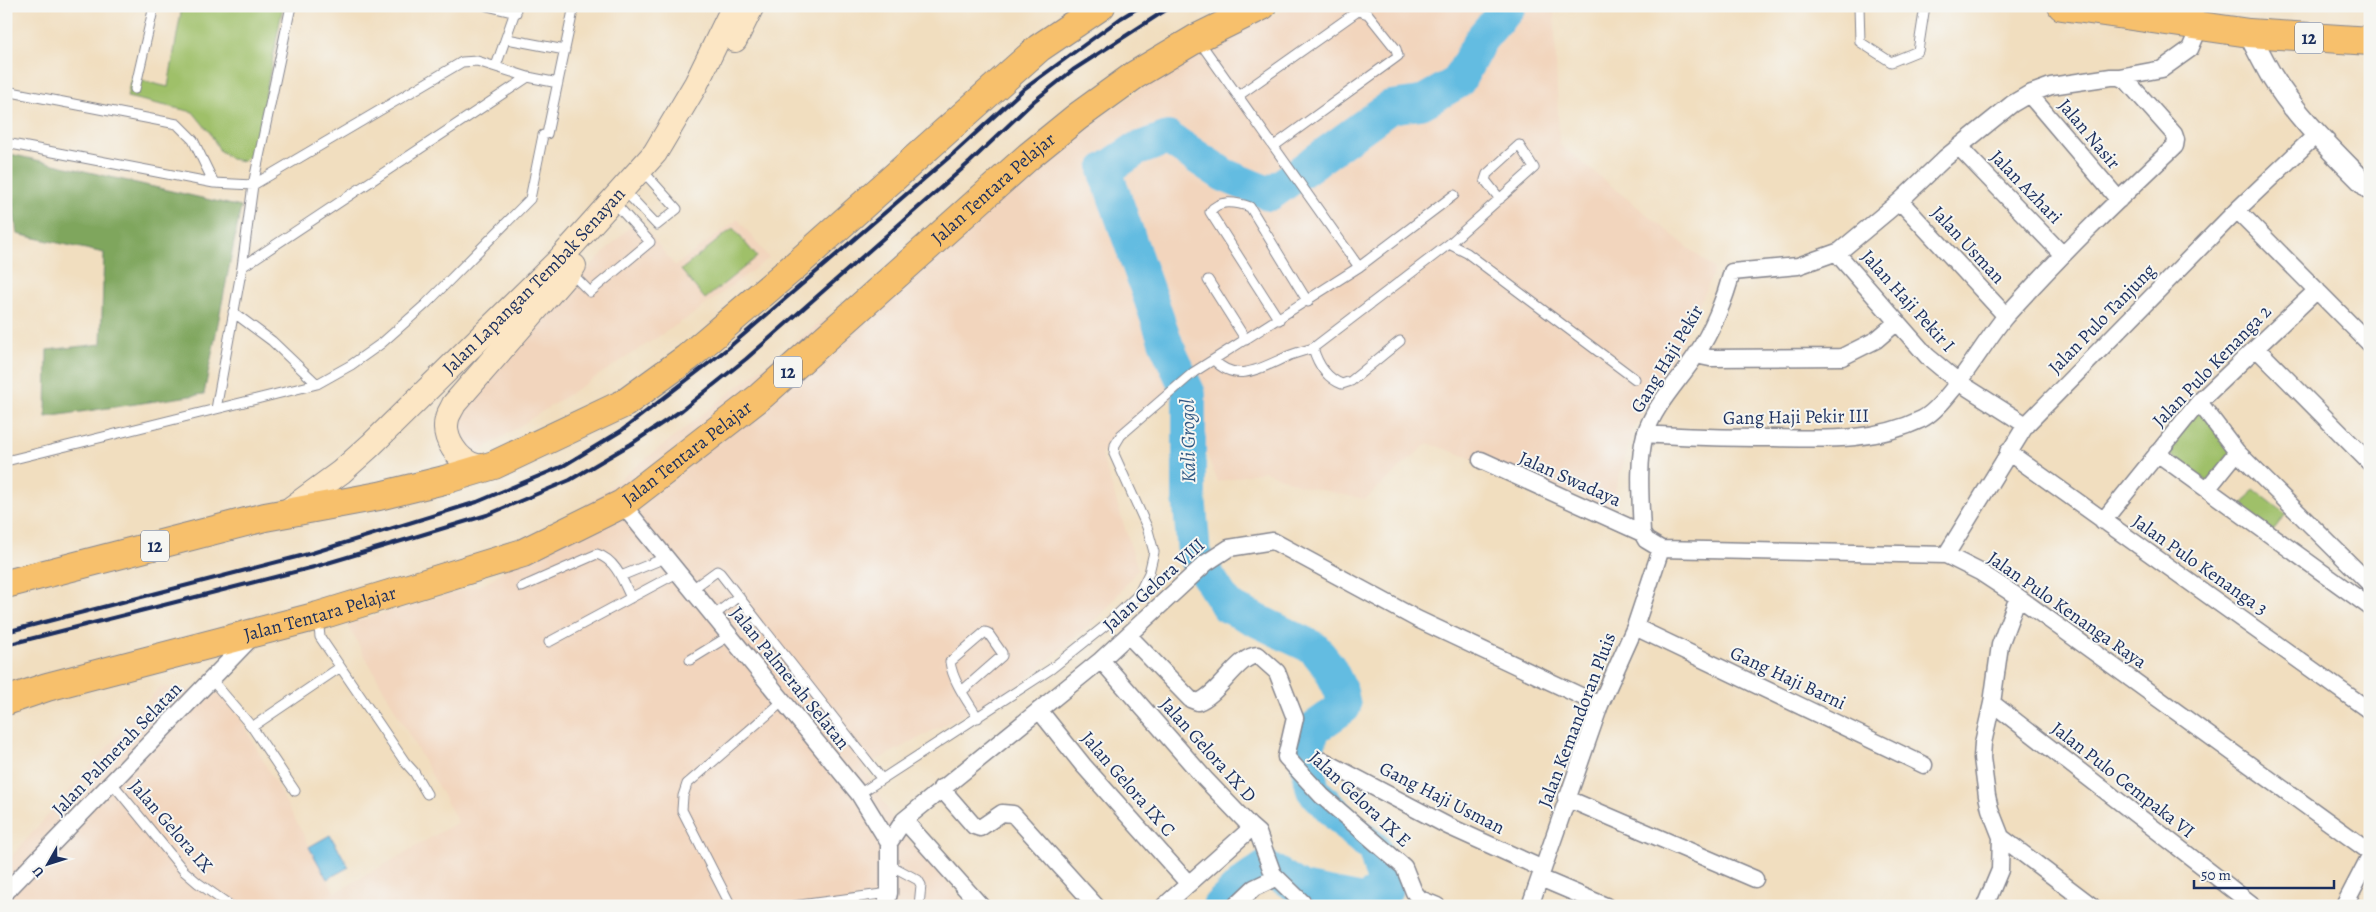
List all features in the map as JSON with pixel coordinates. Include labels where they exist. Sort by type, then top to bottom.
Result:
[{"type":"highway","name":"12","points":[[6,584],[284,514],[379,496],[494,465],[625,403],[688,358],[797,264],[1039,48],[1102,6]]},
{"type":"highway","name":"Jalan Tentara Pelajar","points":[[6,701],[47,687],[318,616],[523,553],[622,504],[761,396],[1029,156],[1063,128],[1135,75],[1197,38],[1262,6]]},
{"type":"highway","name":"12","points":[[2062,6],[2249,33],[2370,41]]},
{"type":"main road","name":"Jalan Lapangan Tembak Senayan","points":[[645,174],[655,153],[696,84],[734,6]]},
{"type":"main road","name":"Jalan Lapangan Tembak Senayan","points":[[494,465],[476,466],[463,460],[453,448],[447,435],[447,420],[454,404],[564,266],[645,174],[665,161],[708,93],[752,6]]},
{"type":"main road","name":"Jalan Lapangan Tembak Senayan","points":[[284,514],[341,472],[564,266]]},
{"type":"street","points":[[1840,251],[1900,201],[1959,146],[2012,104],[2029,94],[2051,86],[2162,69],[2190,49],[2200,26]]},
{"type":"street","points":[[2249,33],[2271,75],[2317,134],[2370,189]]},
{"type":"street","name":"Gang Haji Pekir III","points":[[1645,434],[1718,439],[1812,440],[1877,436],[1924,419],[1945,400],[2006,316],[2063,255],[2175,146],[2174,134],[2127,81],[2119,77]]},
{"type":"street","name":"Jalan Nasir","points":[[2029,94],[2119,200]]},
{"type":"street","name":"Jalan Pulo Tanjung","points":[[1946,555],[2026,425],[2237,210],[2317,134]]},
{"type":"street","name":"Jalan Azhari","points":[[1959,146],[2063,255]]},
{"type":"street","name":"Jalan Usman","points":[[1900,201],[2006,316]]},
{"type":"street","points":[[2237,210],[2370,344]]},
{"type":"street","name":"Gang Haji Pekir","points":[[1642,533],[1641,481],[1645,434],[1665,396],[1696,355],[1722,305],[1732,272],[1798,266],[1840,251]]},
{"type":"street","name":"Jalan Haji Pekir I","points":[[1840,251],[1841,258],[1927,356],[1957,381],[2026,425]]},
{"type":"street","name":"Jalan Pulo Kenanga 2","points":[[2103,521],[2199,402],[2317,290]]},
{"type":"street","points":[[1696,355],[1710,358],[1842,357],[1876,340],[1896,322]]},
{"type":"street","points":[[2256,348],[2370,462]]},
{"type":"street","points":[[2199,402],[2236,452],[2370,584]]},
{"type":"street","name":"Jalan Pulo Kenanga 3","points":[[2008,452],[2370,711]]},
{"type":"street","points":[[2208,488],[2236,452]]},
{"type":"street","points":[[2157,453],[2208,488],[2370,607]]},
{"type":"street","name":"Jalan Swadaya","points":[[1481,460],[1642,533]]},
{"type":"street","name":"Jalan Palmerah Selatan","points":[[622,504],[859,794],[889,843],[890,865],[887,900]]},
{"type":"street","points":[[1642,533],[1646,540],[1661,548]]},
{"type":"street","name":"Jalan Gelora VIII","points":[[889,843],[904,820],[941,788],[1101,660],[1201,568],[1229,548],[1273,541],[1418,619],[1600,705]]},
{"type":"street","name":"Jalan Pulo Kenanga Raya","points":[[1661,548],[1946,555],[1980,572],[2018,597],[2370,852]]},
{"type":"street","name":"Jalan Kemandoran Pluis","points":[[1530,906],[1566,798],[1600,705],[1635,627],[1661,548]]},
{"type":"street","points":[[1985,906],[2000,870],[2001,837],[1990,809],[1982,758],[2000,645],[2018,597]]},
{"type":"street","name":"Gang Haji Barni","points":[[1635,627],[1924,765]]},
{"type":"street","name":"Jalan Palmerah Selatan","points":[[6,892],[113,784],[256,633]]},
{"type":"street","name":"Jalan Gelora IX E","points":[[1128,635],[1190,699],[1198,702],[1218,687],[1245,659],[1258,655],[1266,661],[1277,672],[1295,718],[1286,757],[1322,796],[1404,867],[1414,892],[1420,899],[1437,906]]},
{"type":"street","name":"Jalan Gelora IX D","points":[[1101,660],[1205,779],[1250,826],[1247,832],[1164,906]]},
{"type":"street","name":"Jalan Pulo Cempaka VI","points":[[1992,703],[2254,906]]},
{"type":"street","name":"Jalan Gelora IX C","points":[[1039,710],[1083,765],[1188,883]]},
{"type":"street","name":"Gang Haji Usman","points":[[1324,760],[1448,826],[1606,906]]},
{"type":"street","points":[[941,788],[974,826],[980,828],[1002,813],[1013,814],[1096,906]]},
{"type":"street","points":[[1566,798],[1755,879]]},
{"type":"street","points":[[904,820],[982,906]]},
{"type":"street","points":[[1250,826],[1258,834],[1272,871],[1306,906]]},
{"type":"street","points":[[2001,837],[2092,906]]},
{"type":"street","points":[[2344,906],[2370,856]]},
{"type":"street","points":[[1235,906],[1272,871]]},
{"type":"lane","points":[[135,89],[154,6]]},
{"type":"lane","points":[[216,409],[242,267],[253,185],[291,6]]},
{"type":"lane","points":[[487,6],[516,10],[496,66]]},
{"type":"lane","points":[[6,461],[317,384],[351,365],[382,343],[426,304],[530,199],[543,135],[547,134],[574,6]]},
{"type":"lane","points":[[1859,6],[1860,42],[1891,62],[1918,51],[1925,6]]},
{"type":"lane","points":[[1238,96],[1358,11],[1368,14],[1396,49],[1398,56],[1276,149]]},
{"type":"lane","points":[[1197,38],[1359,267]]},
{"type":"lane","points":[[507,39],[565,50]]},
{"type":"lane","points":[[6,143],[214,183],[253,185],[450,68],[468,61],[496,66],[528,77],[558,83]]},
{"type":"lane","points":[[242,267],[528,77]]},
{"type":"lane","points":[[6,91],[177,124],[192,140],[214,183]]},
{"type":"lane","points":[[1214,360],[1223,370],[1239,374],[1262,368],[1313,348],[1449,244],[1534,168],[1519,145],[1487,174],[1485,180],[1500,198]]},
{"type":"lane","points":[[622,200],[657,225],[677,209],[645,174]]},
{"type":"lane","points":[[859,794],[1052,669],[1106,625],[1138,595],[1149,573],[1154,552],[1147,527],[1114,454],[1115,445],[1122,435],[1194,372],[1308,302],[1359,267],[1454,195]]},
{"type":"lane","points":[[564,266],[590,292],[650,242],[622,200]]},
{"type":"lane","points":[[1279,320],[1210,212],[1219,203],[1240,203],[1250,207],[1308,302]]},
{"type":"lane","points":[[1449,244],[1467,253],[1635,379]]},
{"type":"lane","points":[[1208,280],[1246,340]]},
{"type":"lane","points":[[233,312],[272,341],[317,384]]},
{"type":"lane","points":[[1313,348],[1317,362],[1326,374],[1333,381],[1342,384],[1351,381],[1400,341]]},
{"type":"lane","points":[[522,587],[597,554],[610,560],[621,576],[632,598]]},
{"type":"lane","points":[[621,576],[665,558]]},
{"type":"lane","points":[[691,590],[717,571],[739,596],[881,778]]},
{"type":"lane","points":[[549,642],[677,573]]},
{"type":"lane","points":[[713,616],[739,596]]},
{"type":"lane","points":[[318,616],[320,637],[405,762],[414,772],[427,794]]},
{"type":"lane","points":[[962,691],[1002,656],[1002,653],[988,633],[985,632],[950,662],[952,674],[962,691],[978,718]]},
{"type":"lane","points":[[690,660],[729,636]]},
{"type":"lane","points":[[252,727],[340,668]]},
{"type":"lane","points":[[211,679],[252,727],[295,791]]},
{"type":"lane","points":[[731,906],[682,810],[683,796],[687,784],[782,702]]},
{"type":"lane","name":"Jalan Gelora IX","points":[[113,784],[184,871],[232,906]]},
{"type":"lane","points":[[890,865],[918,880],[921,884],[919,906]]},
{"type":"lane","points":[[793,906],[887,900]]},
{"type":"shaded area","points":[[1295,6],[1554,6],[1559,144],[1715,269],[1684,337],[1633,431],[1610,508],[1428,443],[1365,499],[1302,486],[1265,471],[1218,482],[1180,391],[1101,453],[1138,569],[1104,612],[1023,683],[864,767],[899,830],[968,906],[6,906],[6,863],[160,687],[227,694],[335,893],[458,822],[347,624],[487,583],[823,320],[883,288],[1092,123],[1211,40]]},
{"type":"shaded area","points":[[638,219],[675,266],[738,219],[769,258],[695,313],[476,454],[441,413]]},
{"type":"green space","points":[[182,6],[283,6],[254,153],[243,161],[231,159],[220,151],[210,133],[193,112],[127,97],[131,78],[168,87]]},
{"type":"green space","points":[[6,153],[241,207],[204,394],[46,417],[47,350],[101,344],[104,253],[17,234],[11,189],[6,189]]},
{"type":"green space","points":[[733,228],[757,257],[705,299],[681,270]]},
{"type":"green space","points":[[2199,408],[2231,452],[2208,482],[2162,448]]},
{"type":"green space","points":[[2254,489],[2286,514],[2271,533],[2240,508]]},
{"type":"water","points":[[330,835],[349,867],[327,879],[309,847]]},
{"type":"waterway","name":"Kali Grogol","points":[[1219,906],[1242,884],[1266,867],[1302,889],[1363,901],[1386,889],[1374,848],[1353,831],[1313,790],[1305,755],[1314,728],[1344,707],[1341,691],[1329,667],[1314,648],[1227,606],[1194,554],[1189,495],[1189,394],[1167,346],[1105,170],[1135,150],[1168,138],[1224,175],[1270,194],[1390,107],[1421,103],[1458,82],[1481,39],[1509,6]]},
{"type":"railway","points":[[6,632],[312,553],[477,502],[563,466],[621,431],[727,349],[954,153],[1024,89],[1121,18],[1141,6]]},
{"type":"railway","points":[[6,645],[314,567],[487,515],[570,480],[631,444],[682,410],[746,359],[970,162],[1034,101],[1073,70],[1172,6]]}]
